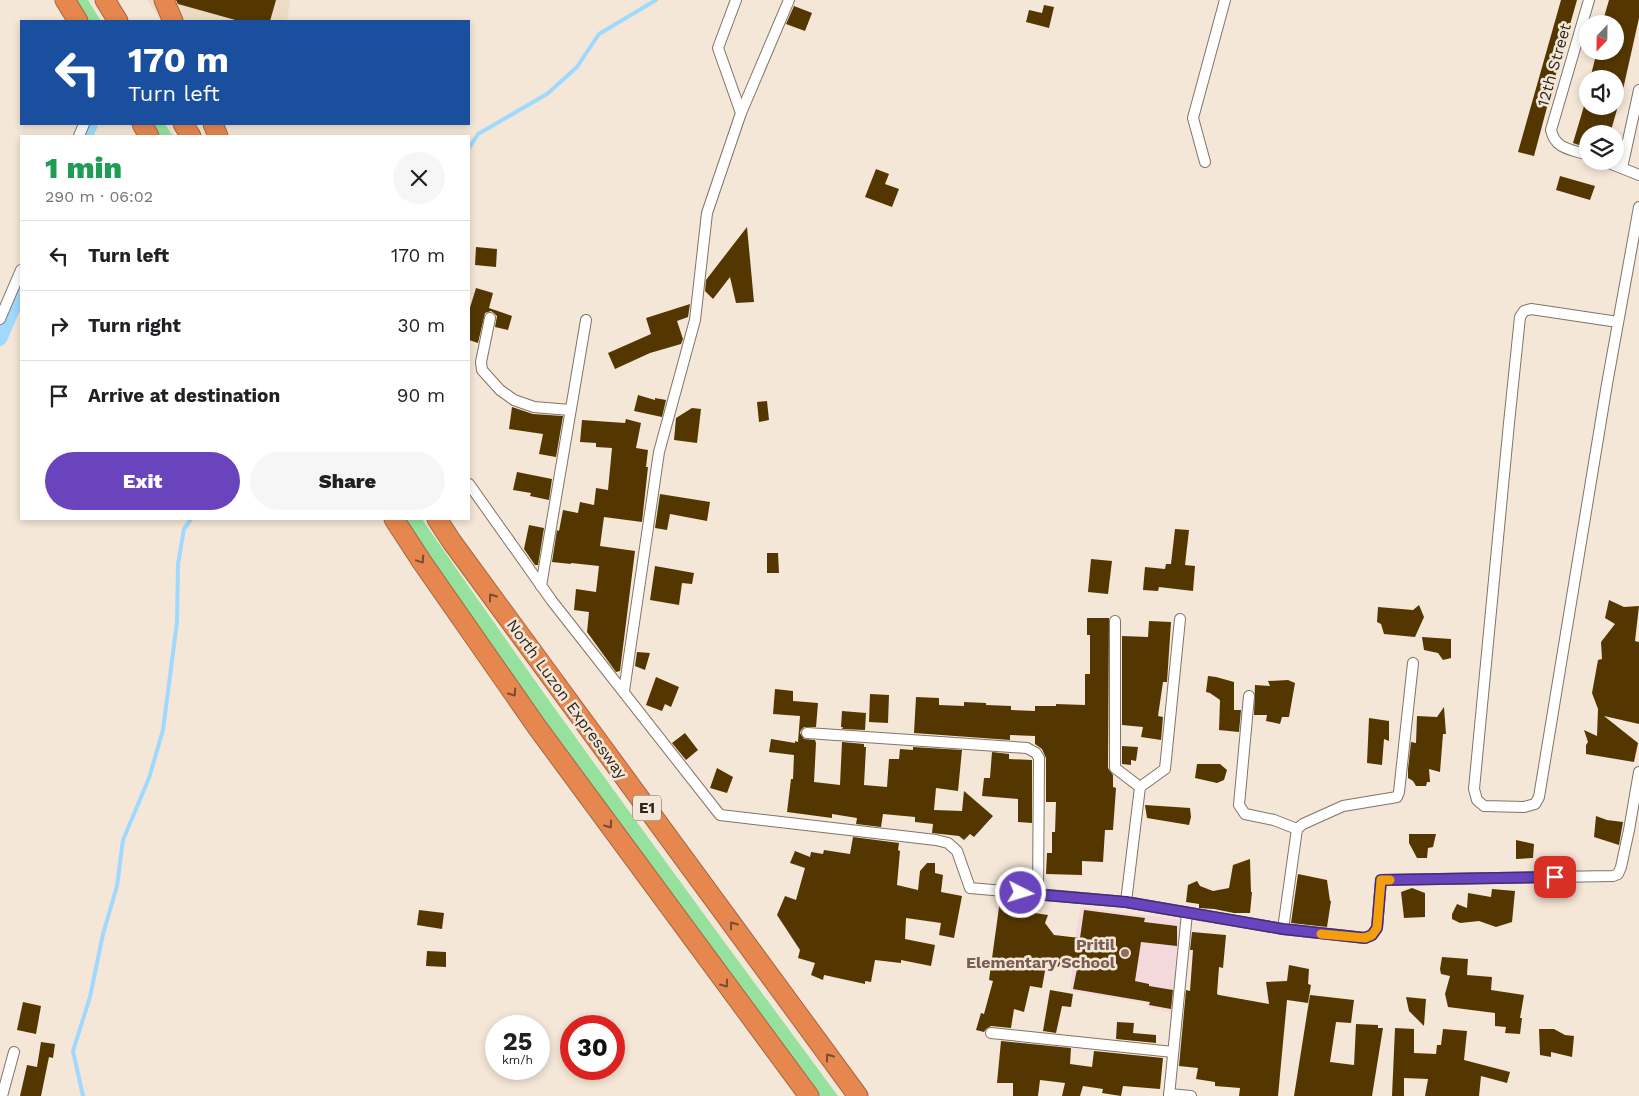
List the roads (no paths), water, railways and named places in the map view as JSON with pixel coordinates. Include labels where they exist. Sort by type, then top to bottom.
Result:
[{"type":"highway","points":[[65,0],[77,20]]},
{"type":"highway","points":[[105,0],[117,20]]},
{"type":"highway","points":[[164,0],[172,20]]},
{"type":"highway","name":"E1","points":[[395,520],[537,727],[809,1096]]},
{"type":"highway","name":"North Luzon Expressway","points":[[438,520],[858,1096]]},
{"type":"street","points":[[736,0],[718,48],[742,113]]},
{"type":"street","points":[[624,691],[659,452],[696,320],[707,213],[742,113],[789,0]]},
{"type":"street","points":[[1205,162],[1192,118],[1225,0]]},
{"type":"street","name":"12th Street","points":[[1579,152],[1558,144],[1553,139],[1551,130],[1589,0]]},
{"type":"street","points":[[1624,159],[1639,90]]},
{"type":"street","points":[[1624,169],[1639,175]]},
{"type":"street","points":[[1618,322],[1531,309],[1524,311],[1520,317],[1474,789],[1477,800],[1484,806],[1524,807],[1535,804],[1539,797],[1639,207]]},
{"type":"street","points":[[0,319],[20,272]]},
{"type":"street","points":[[490,318],[481,362],[482,370],[500,390],[514,400],[534,406],[570,410]]},
{"type":"street","points":[[541,586],[586,320]]},
{"type":"street","points":[[470,485],[541,586],[720,815],[936,840],[948,844],[957,852],[970,888],[1126,902],[1283,929],[1365,938],[1372,935],[1377,928],[1381,880],[1613,876],[1618,874],[1634,831],[1639,772]]},
{"type":"street","points":[[1126,902],[1140,787],[1165,769],[1180,619]]},
{"type":"street","points":[[1115,621],[1115,768],[1140,787]]},
{"type":"street","points":[[1283,929],[1297,829],[1303,824],[1343,806],[1397,797],[1413,663]]},
{"type":"street","points":[[1249,696],[1239,805],[1245,814],[1274,820],[1297,829]]},
{"type":"street","points":[[807,733],[1028,748],[1036,753],[1039,758],[1038,894]]},
{"type":"street","points":[[1186,913],[1169,1095],[1191,1096]]},
{"type":"street","points":[[991,1033],[1173,1052]]},
{"type":"street","points":[[2,1096],[14,1052]]},
{"type":"waterway","points":[[470,146],[478,134],[547,94],[577,67],[599,34],[656,0]]},
{"type":"waterway","points":[[86,135],[91,125]]},
{"type":"waterway","points":[[0,339],[20,293]]},
{"type":"waterway","points":[[83,1096],[73,1051],[90,997],[103,934],[117,886],[123,840],[149,778],[163,730],[177,622],[178,564],[184,529],[190,520]]},
{"type":"place","name":"Pritil Elementary School","points":[[1125,953]]}]
